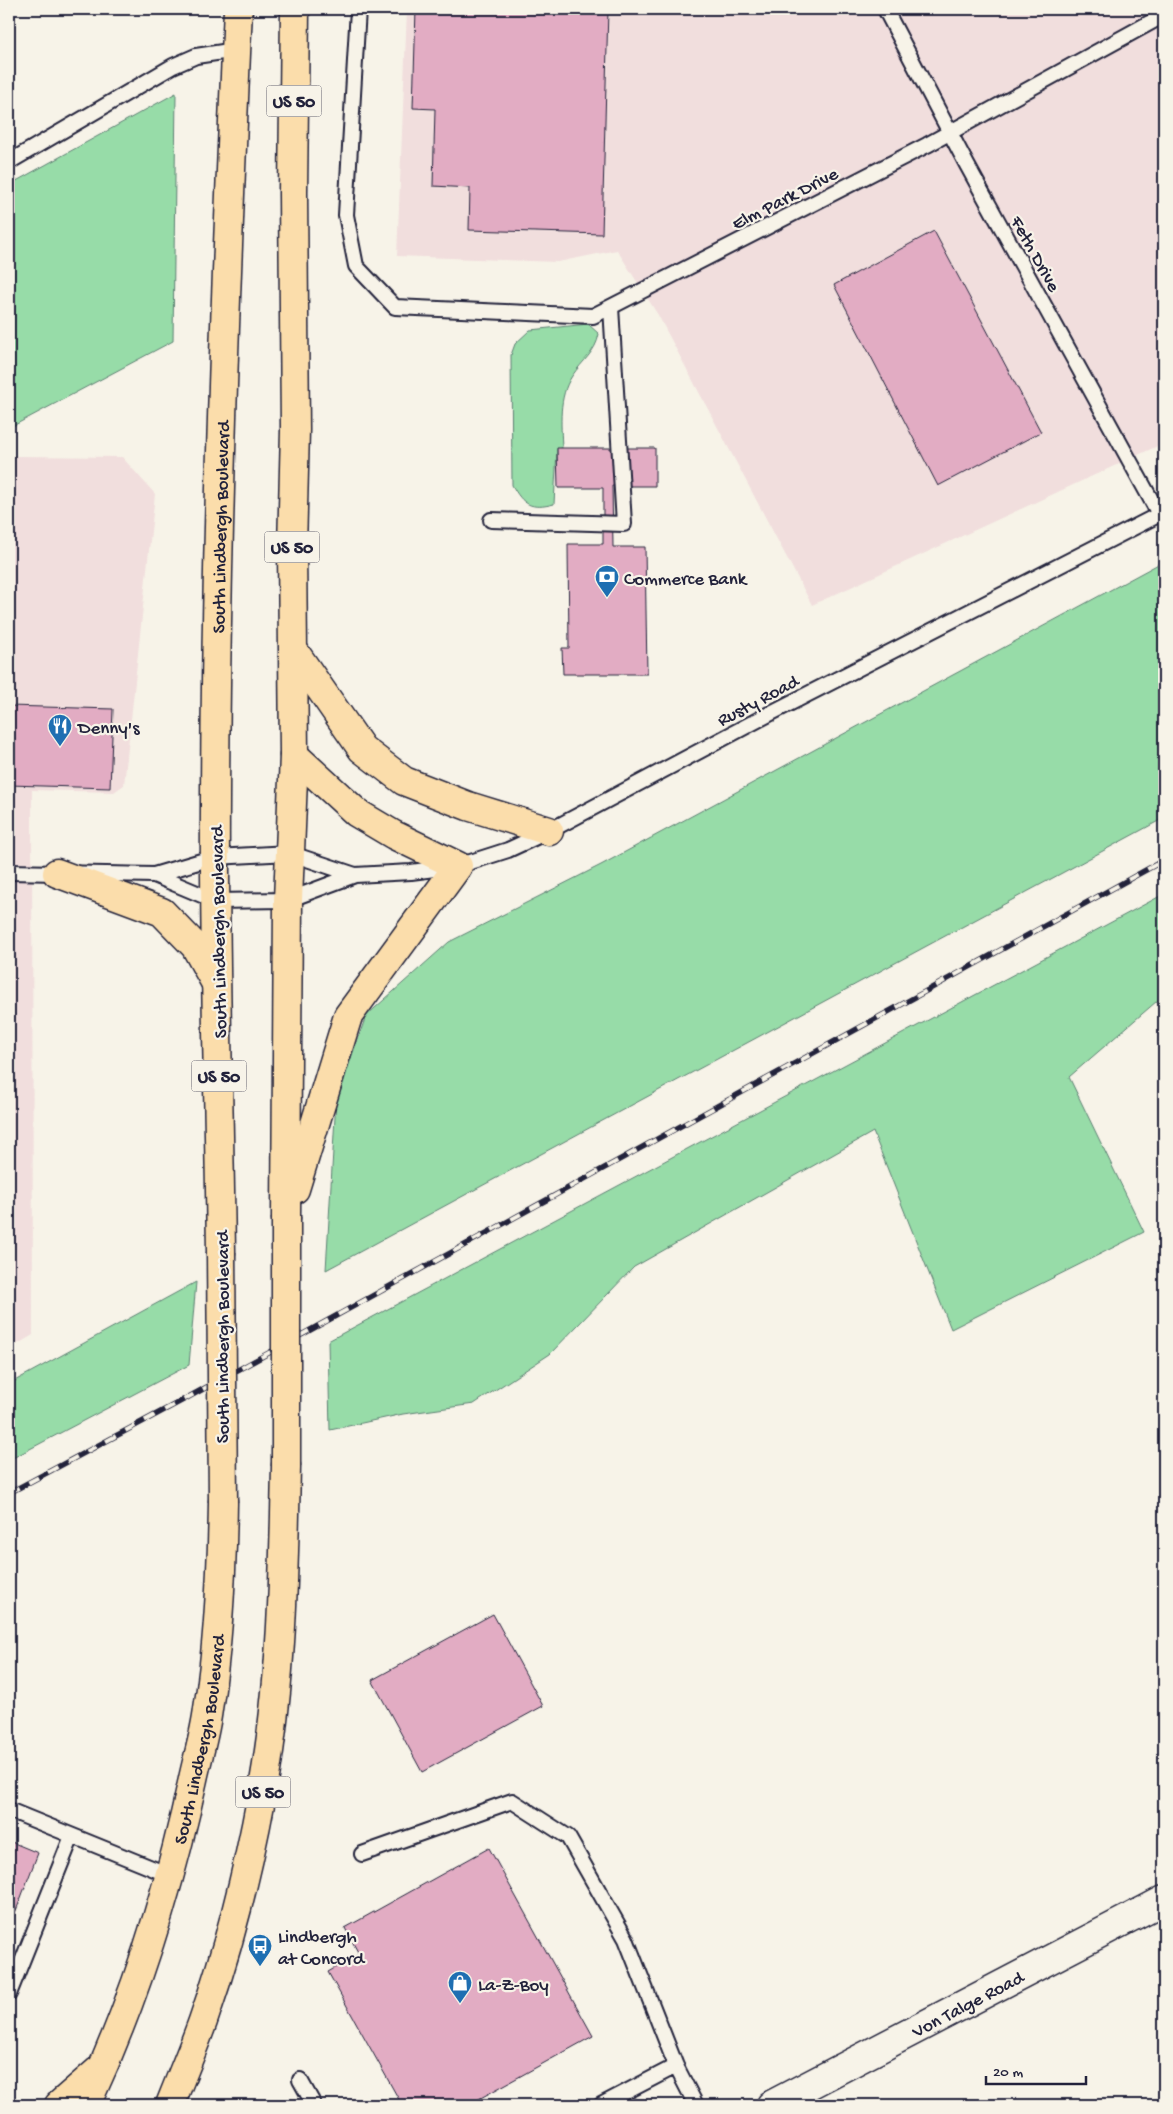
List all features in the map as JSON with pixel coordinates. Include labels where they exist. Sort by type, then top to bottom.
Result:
[{"type":"main road","name":"South Lindbergh Boulevard","points":[[86,2105],[105,2066],[139,1972],[169,1875],[186,1810],[208,1709],[221,1587],[221,1252],[215,857],[219,512],[224,301],[238,9]]},
{"type":"main road","name":"US 50","points":[[170,2105],[203,2020],[237,1908],[262,1793],[278,1674],[285,1550],[288,900],[294,755],[292,548],[295,430],[292,194],[295,9]]},
{"type":"main road","points":[[294,651],[362,749],[404,781],[468,806],[549,831]]},
{"type":"main road","points":[[286,1217],[348,1016],[458,866],[394,835],[357,813],[294,755]]},
{"type":"main road","points":[[57,873],[162,912],[195,946],[218,986]]},
{"type":"main road","points":[[59,2105],[105,2066]]},
{"type":"street","name":"Von Talge Road","points":[[771,2105],[1164,1900]]},
{"type":"lane","name":"Elm Park Drive","points":[[358,9],[346,215],[356,266],[395,307],[593,316],[950,132],[1164,15]]},
{"type":"lane","name":"Feth Drive","points":[[885,9],[950,132],[1162,513]]},
{"type":"lane","points":[[9,162],[173,66],[196,56],[236,50]]},
{"type":"lane","points":[[490,520],[624,524],[610,307]]},
{"type":"lane","name":"Rusty Road","points":[[216,901],[288,900],[355,875],[411,872],[458,866],[508,850],[549,831],[773,712],[1162,513]]},
{"type":"lane","points":[[9,872],[154,875],[215,857],[290,853]]},
{"type":"lane","name":"Rusty Road","points":[[290,853],[355,875]]},
{"type":"lane","points":[[154,875],[216,901]]},
{"type":"lane","points":[[362,1854],[512,1801],[568,1836],[626,1939],[676,2066],[696,2105]]},
{"type":"lane","points":[[9,1810],[169,1875]]},
{"type":"lane","points":[[9,1994],[72,1836]]},
{"type":"lane","points":[[601,2105],[676,2066]]},
{"type":"lane","points":[[300,2080],[314,2105]]},
{"type":"shaded area","points":[[407,9],[1164,9],[1164,443],[812,605],[658,315],[617,250],[558,262],[397,256]]},
{"type":"shaded area","points":[[14,456],[122,457],[155,494],[124,785],[114,792],[32,790],[33,1335],[9,1349],[9,458]]},
{"type":"green space","points":[[176,93],[173,341],[9,428],[9,185]]},
{"type":"green space","points":[[588,324],[599,334],[595,346],[572,376],[564,393],[561,411],[562,448],[557,449],[554,504],[534,506],[524,501],[512,485],[511,355],[515,344],[530,330]]},
{"type":"green space","points":[[1164,561],[1164,818],[326,1270],[336,1100],[366,1016],[449,942],[601,865]]},
{"type":"green space","points":[[1164,894],[1164,995],[1069,1077],[1144,1232],[951,1329],[873,1132],[634,1267],[550,1354],[474,1404],[403,1414],[330,1430],[328,1341]]},
{"type":"green space","points":[[196,1282],[189,1365],[9,1460],[9,1384]]},
{"type":"building","points":[[416,9],[608,9],[602,234],[469,230],[470,188],[433,186],[435,109],[413,108]]},
{"type":"building","points":[[934,231],[1041,432],[938,486],[834,285]]},
{"type":"building","name":"Commerce Bank","points":[[557,448],[655,448],[655,486],[612,486],[613,547],[645,547],[647,674],[563,674],[562,648],[569,648],[568,544],[603,544],[603,488],[558,488]]},
{"type":"building","name":"Denny's","points":[[9,706],[113,709],[110,788],[9,785]]},
{"type":"building","points":[[493,1614],[543,1706],[422,1772],[372,1680]]},
{"type":"building","points":[[9,1841],[38,1853],[9,1929]]},
{"type":"building","name":"La-Z-Boy","points":[[489,1848],[593,2036],[468,2105],[402,2105],[328,1972],[359,1954],[345,1928]]},
{"type":"railway","points":[[9,1493],[185,1399],[1164,860]]},
{"type":"place","name":"Commerce Bank","points":[[607,598]]},
{"type":"place","name":"Denny's","points":[[60,747]]},
{"type":"place","name":"Lindbergh at Concord","points":[[260,1967]]},
{"type":"place","name":"La-Z-Boy","points":[[460,2004]]}]
